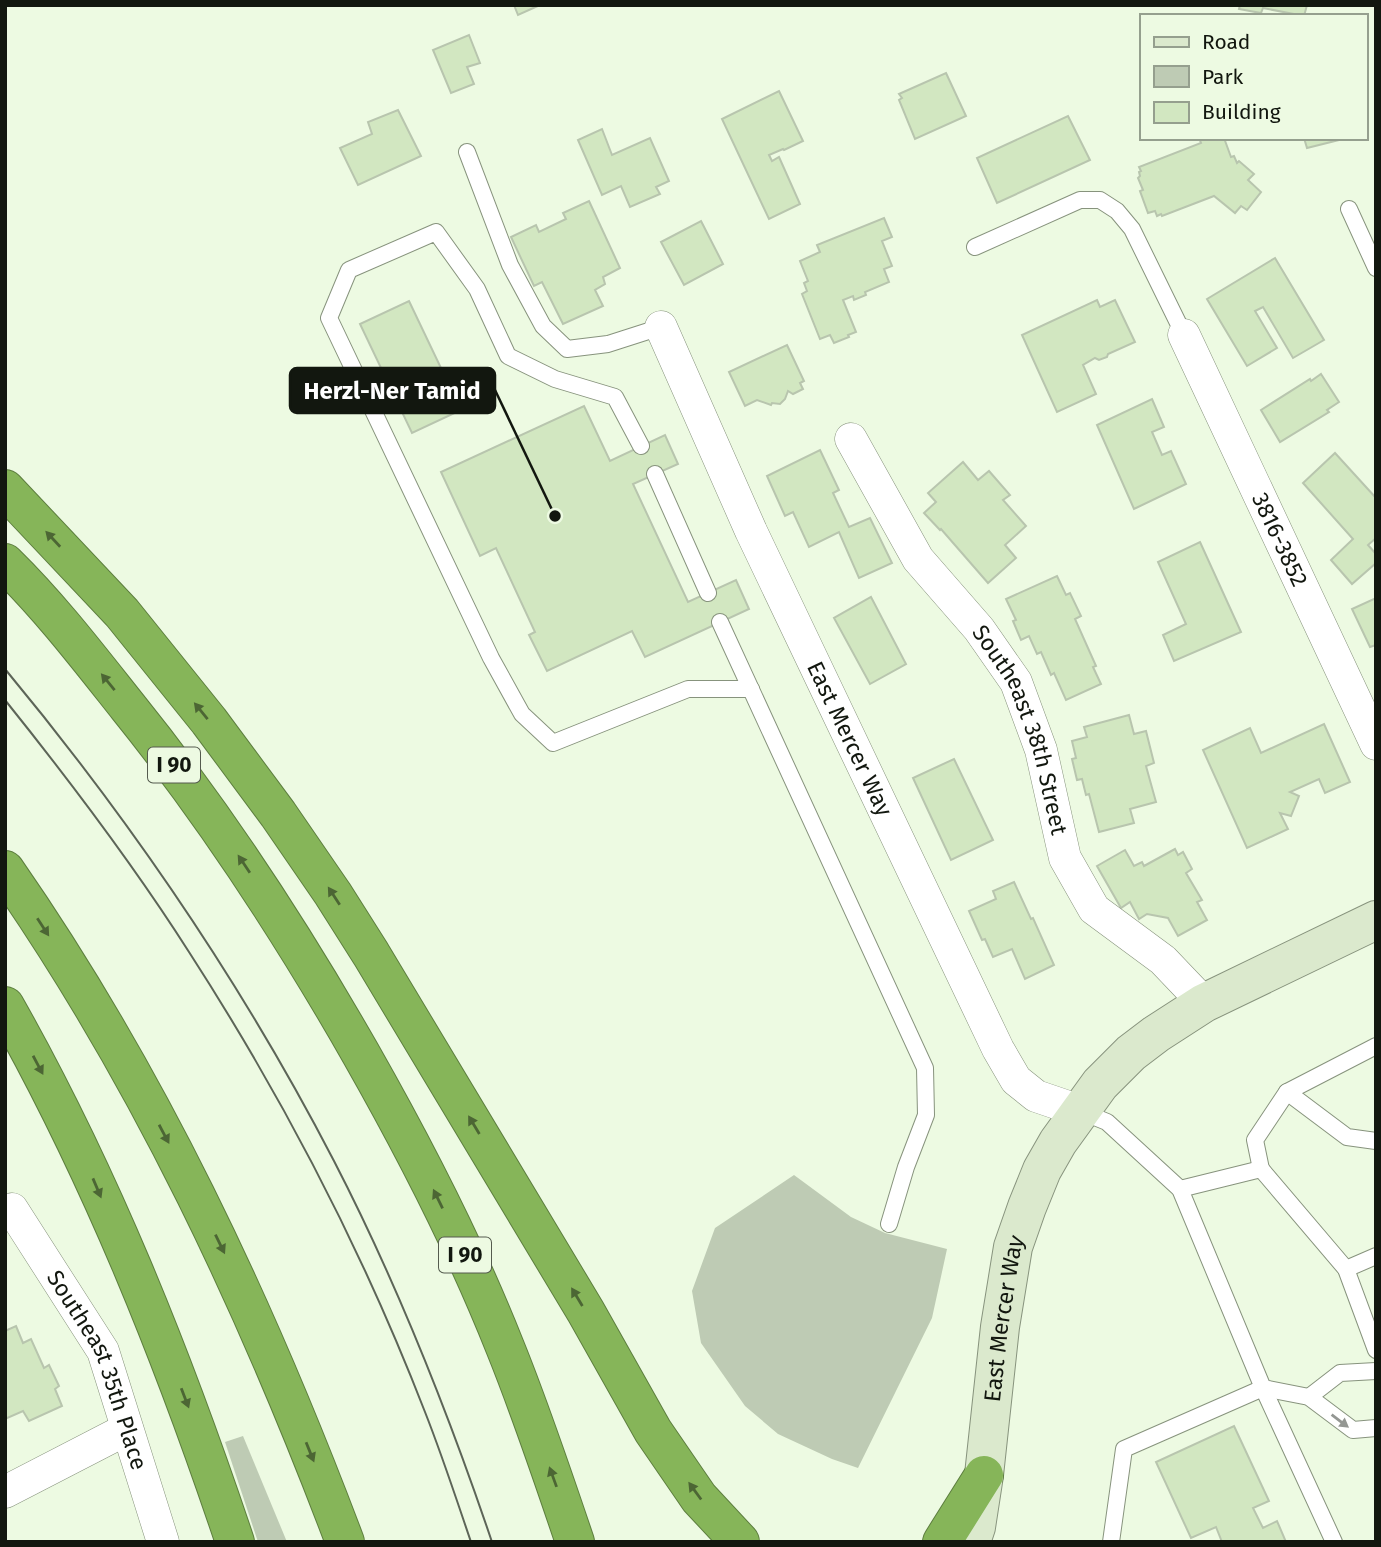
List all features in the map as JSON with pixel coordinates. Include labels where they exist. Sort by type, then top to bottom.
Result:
[{"type":"highway","points":[[5,489],[122,613],[209,721],[278,814],[371,954],[558,1265],[653,1431],[699,1498],[740,1542]]},
{"type":"highway","name":"I 90","points":[[5,563],[85,653],[185,781],[275,911],[321,984],[416,1155],[459,1242],[505,1346],[575,1542]]},
{"type":"highway","points":[[5,870],[82,987],[190,1182],[281,1381],[345,1542]]},
{"type":"highway","points":[[5,1006],[69,1126],[153,1315],[201,1439],[235,1542]]},
{"type":"highway","points":[[942,1542],[984,1475]]},
{"type":"street","name":"East Mercer Way","points":[[661,327],[751,531],[998,1049],[1016,1080],[1036,1096],[1080,1111]]},
{"type":"street","name":"3816-3852","points":[[1184,335],[1376,744]]},
{"type":"street","name":"Southeast 38th Street","points":[[851,439],[918,559],[979,629],[1016,682],[1041,750],[1065,858],[1094,909],[1163,960],[1204,1003]]},
{"type":"street","name":"East Mercer Way","points":[[971,1542],[984,1475],[1000,1326],[1013,1247],[1042,1170],[1058,1142],[1100,1084],[1131,1053],[1156,1034],[1204,1003],[1376,920]]},
{"type":"street","name":"Southeast 35th Place","points":[[12,1209],[103,1351],[163,1542]]},
{"type":"street","points":[[5,1492],[127,1429]]},
{"type":"lane","points":[[467,152],[510,265],[543,326],[567,349],[608,344],[661,327]]},
{"type":"lane","points":[[975,247],[1080,200],[1100,200],[1117,211],[1132,229],[1184,335]]},
{"type":"lane","points":[[1349,209],[1376,268]]},
{"type":"lane","points":[[641,446],[615,397],[555,379],[508,356],[477,289],[436,232],[349,270],[329,318],[491,658],[522,715],[553,743],[688,689],[751,689]]},
{"type":"lane","points":[[654,474],[708,593]]},
{"type":"lane","points":[[720,622],[925,1068],[926,1115],[906,1167],[889,1224]]},
{"type":"lane","points":[[1376,1046],[1287,1092],[1255,1140],[1261,1169],[1346,1269],[1376,1350]]},
{"type":"lane","points":[[1287,1092],[1348,1137],[1376,1140]]},
{"type":"lane","points":[[1080,1111],[1107,1122],[1180,1189],[1263,1388],[1334,1542]]},
{"type":"lane","points":[[1180,1189],[1261,1169]]},
{"type":"lane","points":[[1346,1269],[1376,1256]]},
{"type":"lane","points":[[1309,1397],[1340,1373],[1376,1371]]},
{"type":"lane","points":[[1111,1542],[1124,1448],[1263,1388],[1309,1397],[1353,1430],[1376,1428]]},
{"type":"green space","points":[[794,1175],[851,1217],[885,1233],[947,1249],[932,1318],[858,1468],[778,1434],[745,1406],[701,1343],[692,1291],[715,1228]]},
{"type":"green space","points":[[243,1436],[287,1542],[258,1542],[225,1442]]},
{"type":"building","points":[[514,5],[540,5],[518,15]]},
{"type":"building","points":[[1240,5],[1307,5],[1305,14],[1263,8],[1261,13],[1239,9]]},
{"type":"building","points":[[469,35],[480,63],[467,67],[474,84],[451,93],[433,50]]},
{"type":"building","points":[[946,73],[966,116],[915,139],[899,94]]},
{"type":"building","points":[[779,91],[803,141],[769,155],[772,161],[779,157],[800,204],[769,219],[722,119]]},
{"type":"building","points":[[398,110],[421,156],[358,185],[340,148],[372,134],[368,122]]},
{"type":"building","points":[[1068,116],[1090,160],[997,203],[977,158]]},
{"type":"building","points":[[602,129],[612,155],[650,138],[669,181],[656,187],[660,194],[630,207],[621,186],[602,195],[578,140]]},
{"type":"building","points":[[1200,140],[1225,140],[1231,157],[1234,156],[1237,163],[1239,161],[1254,174],[1248,180],[1261,192],[1247,210],[1241,206],[1235,213],[1214,196],[1162,216],[1157,216],[1155,211],[1148,213],[1140,191],[1143,190],[1138,178],[1141,171],[1139,167],[1201,143]]},
{"type":"building","points":[[1305,140],[1339,140],[1307,148]]},
{"type":"building","points":[[589,201],[620,268],[603,277],[605,284],[595,290],[603,306],[563,324],[542,282],[534,286],[511,237],[536,225],[539,232],[566,219],[563,213]]},
{"type":"building","points":[[884,218],[892,237],[882,241],[892,266],[884,269],[889,282],[854,300],[853,296],[843,300],[856,332],[834,343],[830,335],[820,339],[802,294],[807,291],[804,283],[808,281],[800,261],[820,252],[817,245]]},
{"type":"building","points":[[701,221],[723,264],[684,285],[661,242]]},
{"type":"building","points":[[1275,258],[1324,340],[1293,358],[1263,307],[1255,311],[1277,348],[1247,366],[1207,299]]},
{"type":"building","points":[[1097,300],[1100,307],[1115,300],[1135,342],[1108,354],[1107,357],[1099,360],[1095,358],[1083,365],[1096,394],[1057,412],[1022,335]]},
{"type":"building","points":[[409,301],[461,410],[412,433],[360,324]]},
{"type":"building","points":[[787,345],[804,381],[800,383],[803,389],[793,394],[788,391],[780,404],[771,405],[757,400],[745,406],[729,372]]},
{"type":"building","points":[[1321,374],[1339,402],[1327,410],[1329,412],[1280,442],[1261,410]]},
{"type":"building","points":[[1152,399],[1164,427],[1152,432],[1162,455],[1171,451],[1186,484],[1134,509],[1097,425]]},
{"type":"building","points":[[584,406],[610,461],[665,435],[678,464],[633,484],[688,602],[736,580],[749,609],[645,657],[632,631],[547,671],[529,635],[535,632],[496,548],[480,556],[441,472]]},
{"type":"building","points":[[820,450],[839,490],[833,493],[849,527],[870,518],[892,563],[859,578],[839,532],[809,547],[793,512],[785,516],[767,476]]},
{"type":"building","points":[[1335,453],[1376,498],[1376,538],[1368,545],[1376,554],[1376,563],[1352,584],[1331,560],[1353,539],[1303,483]]},
{"type":"building","points":[[963,462],[978,480],[989,471],[1010,495],[1003,500],[1026,526],[1005,545],[1016,558],[988,583],[924,513],[936,502],[928,493]]},
{"type":"building","points":[[1200,542],[1241,632],[1174,661],[1163,635],[1186,624],[1158,562]]},
{"type":"building","points":[[1057,576],[1066,595],[1070,593],[1081,616],[1075,619],[1101,684],[1066,700],[1054,673],[1051,675],[1041,652],[1037,654],[1029,636],[1021,640],[1013,621],[1016,620],[1006,599]]},
{"type":"building","points":[[871,597],[906,664],[870,684],[834,618]]},
{"type":"building","points":[[1376,598],[1376,645],[1370,647],[1352,609]]},
{"type":"building","points":[[1129,715],[1134,734],[1146,731],[1154,763],[1146,766],[1156,802],[1130,809],[1134,823],[1099,832],[1089,794],[1086,795],[1082,779],[1077,780],[1072,759],[1076,758],[1072,741],[1087,737],[1084,727]]},
{"type":"building","points":[[1324,724],[1350,782],[1325,793],[1319,779],[1290,792],[1299,796],[1291,816],[1280,813],[1288,829],[1247,848],[1203,750],[1250,728],[1261,753]]},
{"type":"building","points":[[954,759],[993,840],[951,860],[913,778]]},
{"type":"building","points":[[1175,849],[1178,855],[1183,852],[1192,869],[1186,873],[1202,900],[1197,902],[1207,920],[1178,936],[1168,918],[1147,914],[1139,919],[1130,902],[1121,908],[1097,866],[1125,850],[1134,866],[1142,862],[1144,866]]},
{"type":"building","points":[[1014,882],[1054,965],[1025,979],[1012,949],[993,957],[969,911],[996,899],[993,891]]},
{"type":"building","points":[[16,1326],[23,1343],[31,1339],[44,1368],[49,1365],[59,1386],[55,1389],[62,1406],[29,1421],[23,1411],[5,1419],[5,1331]]},
{"type":"building","points":[[1234,1426],[1269,1501],[1253,1508],[1263,1528],[1277,1521],[1286,1542],[1222,1542],[1216,1527],[1191,1538],[1156,1462]]},
{"type":"tram line","points":[[5,669],[97,785],[183,906],[262,1031],[299,1096],[357,1207],[400,1301],[458,1445],[492,1542]]},
{"type":"tram line","points":[[5,700],[100,823],[168,919],[288,1119],[348,1234],[401,1352],[471,1542]]},
{"type":"place","name":"Herzl-Ner Tamid","points":[[555,516]]}]
